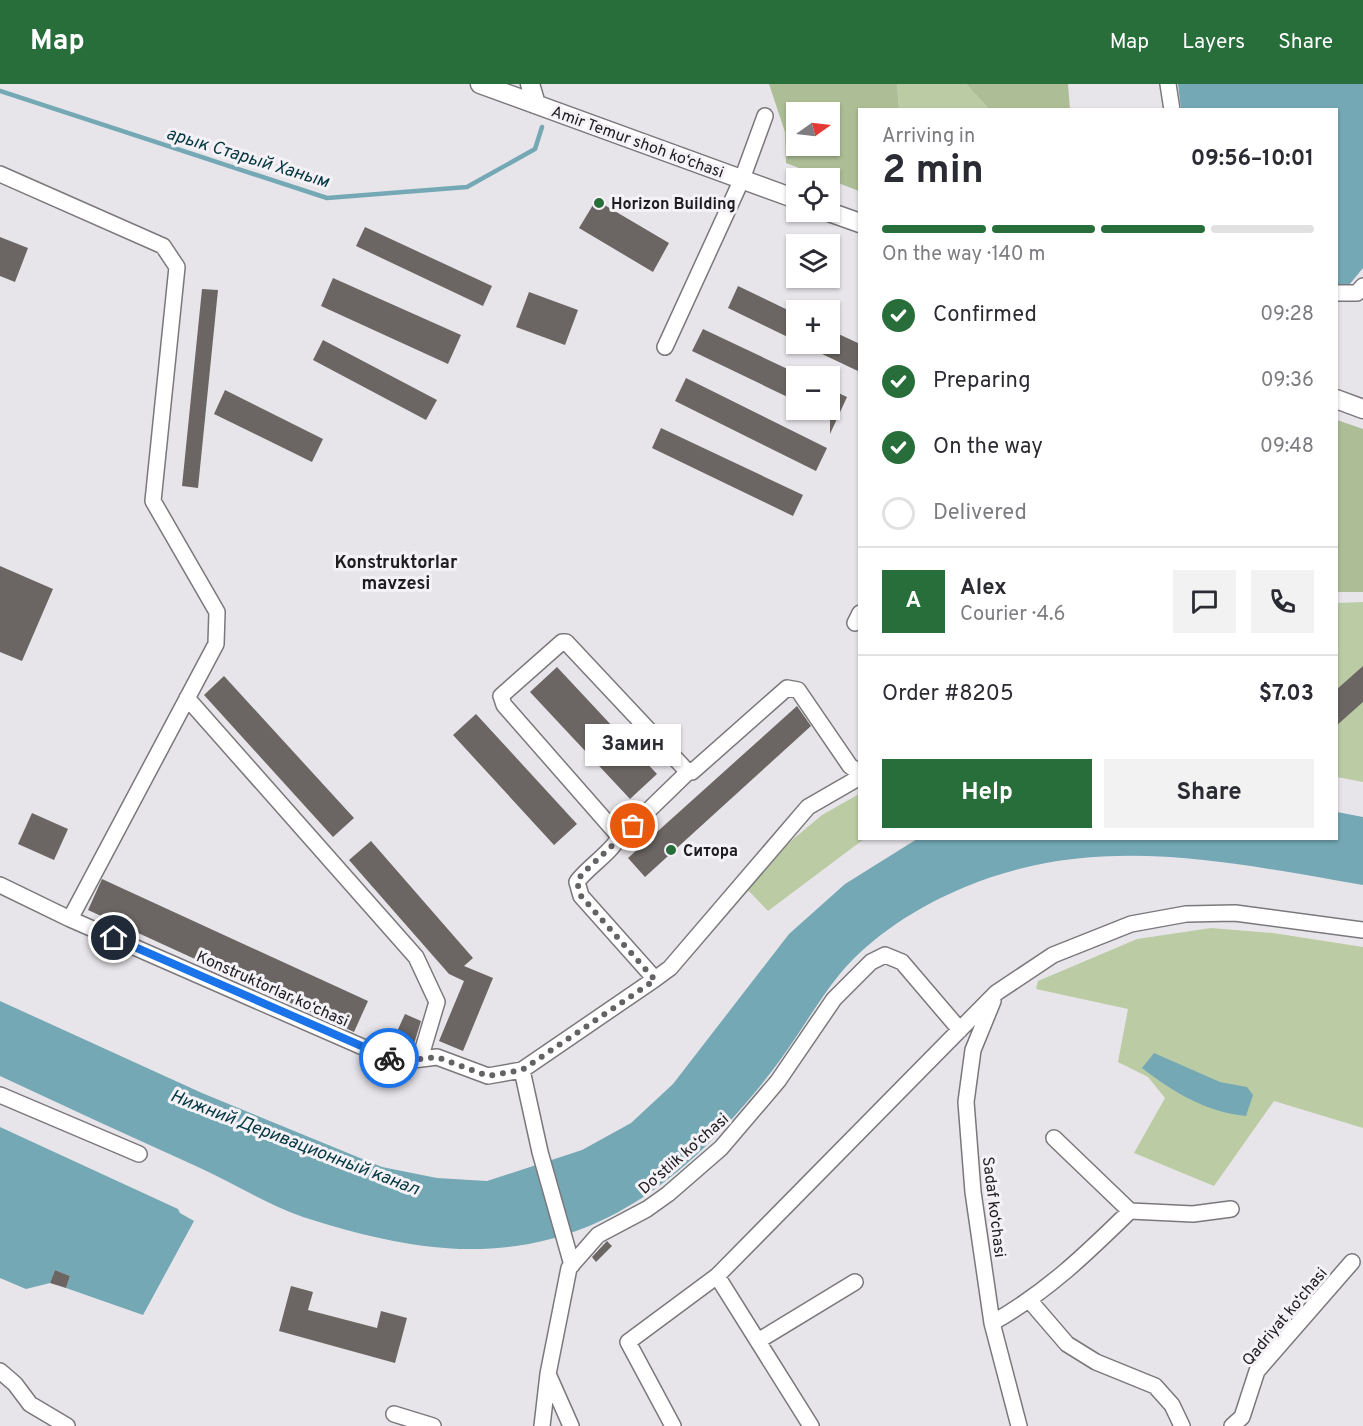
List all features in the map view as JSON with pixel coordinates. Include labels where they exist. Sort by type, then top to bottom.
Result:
[{"type":"main road","name":"Amir Temur shoh ko‘chasi","points":[[480,84],[520,88],[536,105],[786,195]]},
{"type":"main road","points":[[840,216],[858,222]]},
{"type":"main road","points":[[1338,400],[1363,409]]},
{"type":"street","points":[[1168,84],[1172,108]]},
{"type":"street","points":[[665,347],[742,179],[765,116]]},
{"type":"street","points":[[0,174],[163,246],[177,267],[153,501],[217,612],[216,644],[70,919]]},
{"type":"street","points":[[1338,293],[1357,293],[1363,286]]},
{"type":"street","points":[[619,839],[614,829],[504,705],[501,696],[509,687],[562,642],[566,642],[688,772]]},
{"type":"street","points":[[655,980],[581,896],[577,882],[582,874],[688,772],[692,772],[787,688],[798,690],[850,766],[858,773]]},
{"type":"street","points":[[187,699],[416,957],[437,1002],[420,1059]]},
{"type":"street","name":"Konstruktorlar ko‘chasi","points":[[0,885],[70,919],[397,1062],[437,1057],[488,1076],[522,1070],[670,968],[808,807],[858,776]]},
{"type":"street","points":[[673,1426],[628,1342],[717,1276],[996,993],[1053,955],[1131,924],[1159,918],[1186,914],[1235,913],[1363,930]]},
{"type":"street","name":"Do‘stlik ko‘chasi","points":[[542,1426],[548,1374],[569,1268],[598,1234],[668,1194],[721,1148],[778,1081],[834,999],[871,963],[885,956],[902,962],[960,1030]]},
{"type":"street","name":"Sadaf ko‘chasi","points":[[996,993],[973,1050],[966,1102],[973,1192],[992,1323],[1019,1426]]},
{"type":"street","points":[[522,1070],[540,1152],[572,1264]]},
{"type":"street","points":[[0,1095],[140,1154]]},
{"type":"street","points":[[1054,1138],[1130,1211],[1193,1214],[1231,1209]]},
{"type":"street","points":[[992,1323],[1030,1301],[1078,1261],[1130,1211]]},
{"type":"street","name":"Qadriyat ko‘chasi","points":[[1232,1426],[1242,1417],[1257,1371],[1315,1308],[1352,1262]]},
{"type":"street","points":[[717,1276],[811,1426]]},
{"type":"street","points":[[758,1341],[855,1282]]},
{"type":"street","points":[[1030,1301],[1067,1344],[1096,1362],[1155,1386],[1172,1405],[1182,1426]]},
{"type":"street","points":[[0,1371],[15,1384],[30,1404],[67,1426]]},
{"type":"street","points":[[548,1374],[571,1426]]},
{"type":"street","points":[[394,1414],[433,1426]]},
{"type":"green space","points":[[769,84],[897,84],[899,108],[858,108],[858,191],[840,184],[840,168],[799,168],[786,163],[785,132]]},
{"type":"green space","points":[[897,84],[966,84],[988,108],[899,108]]},
{"type":"green space","points":[[966,84],[1068,84],[1070,108],[988,108]]},
{"type":"green space","points":[[1338,420],[1363,429],[1363,592],[1338,592]]},
{"type":"green space","points":[[1363,602],[1363,782],[1338,777],[1338,603]]},
{"type":"green space","points":[[858,795],[858,840],[863,840],[768,911],[741,883],[822,815]]},
{"type":"green space","points":[[1211,928],[1273,933],[1363,947],[1363,1128],[1274,1101],[1214,1186],[1134,1153],[1165,1098],[1148,1077],[1118,1062],[1128,1009],[1036,989],[1038,981],[1137,939]]},
{"type":"water","points":[[1178,84],[1363,84],[1363,268],[1349,285],[1338,284],[1338,108],[1181,108]]},
{"type":"water","name":"Нижний Деривационный канал","points":[[1338,812],[1363,817],[1363,885],[1213,861],[1113,856],[1064,860],[1014,870],[965,887],[930,903],[881,935],[839,975],[772,1071],[738,1113],[702,1150],[663,1183],[623,1210],[579,1230],[532,1243],[480,1249],[424,1246],[363,1234],[303,1217],[0,1076],[0,1001],[202,1093],[382,1167],[437,1178],[487,1181],[582,1150],[631,1123],[673,1084],[789,934],[845,884],[915,840],[1338,840]]},
{"type":"water","points":[[1154,1053],[1220,1082],[1247,1087],[1253,1095],[1246,1116],[1217,1110],[1191,1100],[1166,1085],[1142,1068]]},
{"type":"water","points":[[0,1127],[178,1209],[180,1213],[194,1221],[143,1315],[66,1288],[70,1276],[55,1270],[50,1283],[26,1289],[0,1278]]},
{"type":"building","points":[[596,200],[669,243],[653,272],[579,228]]},
{"type":"building","points":[[365,227],[492,286],[483,306],[356,246]]},
{"type":"building","points":[[0,237],[28,248],[15,282],[0,276]]},
{"type":"building","points":[[333,278],[461,335],[448,364],[321,306]]},
{"type":"building","points":[[738,286],[786,309],[786,336],[728,308]]},
{"type":"building","points":[[202,289],[218,290],[198,488],[182,486]]},
{"type":"building","points":[[529,292],[578,310],[565,345],[516,327]]},
{"type":"building","points":[[703,329],[786,368],[786,396],[692,351]]},
{"type":"building","points":[[840,335],[858,343],[858,371],[822,354],[840,354]]},
{"type":"building","points":[[323,340],[437,400],[426,420],[313,360]]},
{"type":"building","points":[[686,378],[827,448],[816,471],[675,401]]},
{"type":"building","points":[[225,390],[323,439],[312,462],[214,414]]},
{"type":"building","points":[[840,394],[847,397],[840,412]]},
{"type":"building","points":[[830,420],[836,420],[830,434]]},
{"type":"building","points":[[661,428],[803,495],[793,516],[652,448]]},
{"type":"building","points":[[0,566],[53,589],[22,661],[0,652]]},
{"type":"building","points":[[1363,666],[1363,702],[1338,724],[1338,688]]},
{"type":"building","points":[[557,667],[657,774],[630,799],[530,692]]},
{"type":"building","points":[[224,676],[354,818],[333,837],[204,695]]},
{"type":"building","points":[[797,706],[811,726],[645,877],[628,858]]},
{"type":"building","points":[[476,714],[577,824],[554,845],[453,735]]},
{"type":"building","points":[[32,813],[68,829],[54,860],[18,844]]},
{"type":"building","points":[[371,841],[473,958],[464,966],[493,978],[463,1051],[439,1041],[464,981],[449,974],[349,860]]},
{"type":"building","points":[[102,879],[368,1001],[354,1032],[88,910]]},
{"type":"building","points":[[405,1014],[421,1021],[413,1047],[394,1038]]},
{"type":"building","points":[[607,1241],[612,1246],[596,1262],[592,1257]]},
{"type":"building","points":[[55,1270],[70,1276],[66,1288],[50,1283]]},
{"type":"building","points":[[291,1286],[313,1292],[308,1310],[377,1328],[381,1311],[407,1318],[395,1363],[279,1331]]},
{"type":"waterway","name":"арык Старый Ханым","points":[[0,91],[327,198],[467,187],[535,149],[542,127]]},
{"type":"way so far","points":[[389,1058],[397,1062],[437,1057],[488,1076],[522,1070],[655,980],[581,896],[577,882],[582,874],[633,826]]},
{"type":"place","name":"Horizon Building","points":[[599,203]]},
{"type":"place","name":"Замин","points":[[633,826]]},
{"type":"place","name":"Ситора","points":[[671,850]]},
{"type":"district","name":"Konstruktorlar mavzesi","points":[[396,572]]},
{"type":"route","points":[[114,938],[389,1058]]}]
